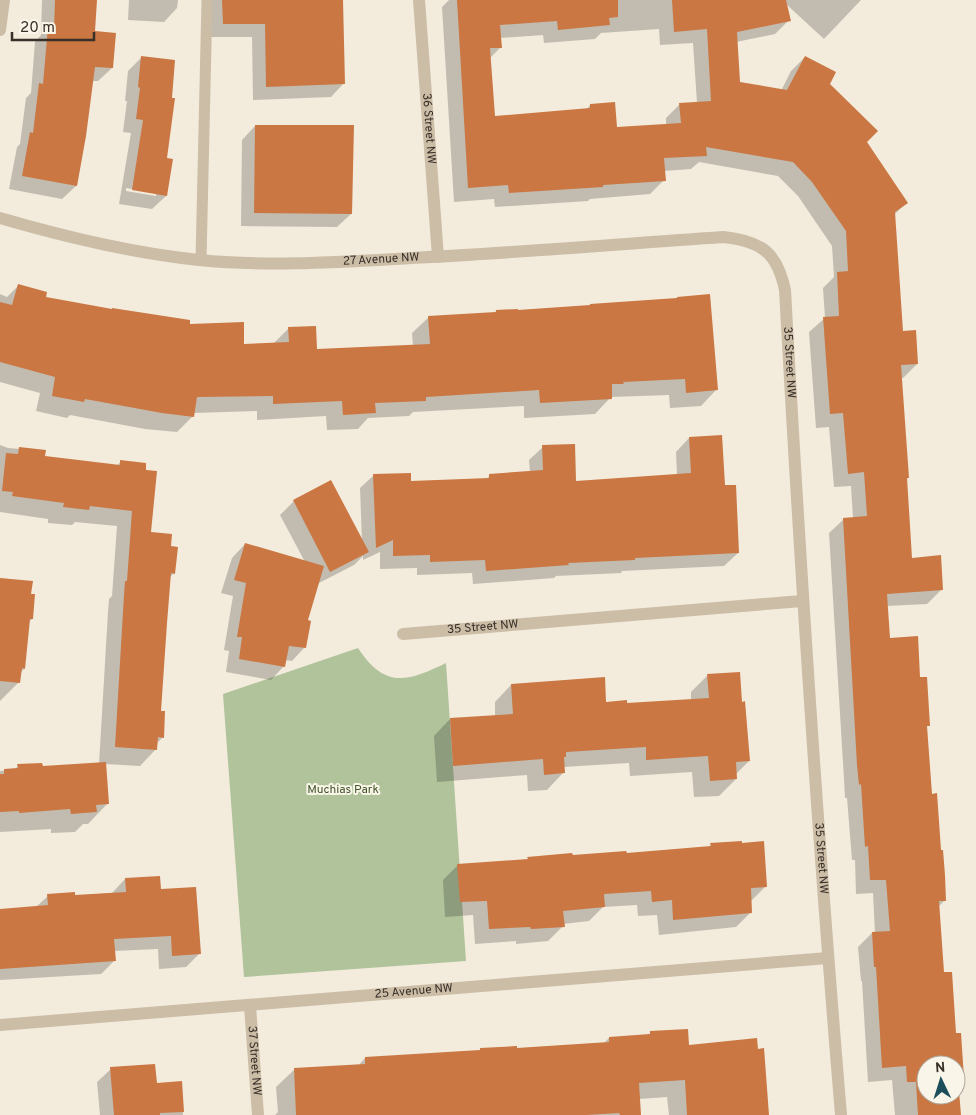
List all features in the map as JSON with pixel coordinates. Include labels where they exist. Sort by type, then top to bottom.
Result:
[{"type":"street","points":[[0,30],[4,0]]},
{"type":"street","name":"36 Street NW","points":[[418,0],[438,257]]},
{"type":"street","name":"27 Avenue NW","points":[[0,218],[45,231],[128,249],[201,260],[277,264],[438,257],[723,237],[742,239],[765,250]]},
{"type":"street","name":"35 Street NW","points":[[765,250],[776,262],[782,275],[785,290],[802,601],[841,1115]]},
{"type":"street","name":"35 Street NW","points":[[403,634],[802,601]]},
{"type":"street","name":"25 Avenue NW","points":[[0,1025],[828,958]]},
{"type":"street","name":"37 Street NW","points":[[250,1006],[258,1115]]},
{"type":"lane","points":[[201,260],[207,0]]},
{"type":"green space","name":"Muchias Park","points":[[358,648],[378,670],[387,676],[398,678],[420,674],[446,663],[466,961],[244,977],[223,694]]},
{"type":"building","points":[[55,0],[97,0],[95,31],[116,33],[113,68],[95,67],[77,186],[22,176],[30,132],[33,133],[39,83],[43,84],[48,27],[54,28]]},
{"type":"building","points":[[222,0],[343,0],[345,84],[266,87],[265,24],[223,24]]},
{"type":"building","points":[[457,0],[618,0],[618,17],[609,18],[610,25],[558,30],[557,21],[500,25],[502,48],[490,48],[495,116],[590,108],[590,104],[615,102],[617,127],[681,123],[679,103],[711,101],[707,29],[674,32],[672,0],[786,0],[791,21],[737,32],[740,82],[787,90],[805,56],[836,72],[830,84],[878,131],[867,142],[908,203],[895,212],[903,331],[916,330],[918,364],[901,365],[909,478],[907,478],[912,558],[941,555],[943,590],[887,594],[890,638],[918,636],[920,677],[927,677],[930,726],[927,726],[932,794],[937,793],[941,850],[943,850],[945,875],[946,901],[939,901],[944,972],[952,972],[956,1033],[961,1033],[962,1055],[916,1055],[916,1082],[907,1082],[906,1066],[882,1068],[872,932],[890,931],[886,880],[870,880],[868,846],[865,847],[861,784],[859,785],[857,765],[843,518],[867,516],[864,472],[848,474],[843,413],[830,414],[823,317],[839,316],[837,272],[848,271],[846,231],[812,182],[793,162],[706,147],[707,156],[664,158],[666,181],[509,193],[508,185],[468,188]]},
{"type":"building","points":[[141,56],[175,60],[172,98],[175,98],[167,158],[173,159],[167,196],[132,190],[143,120],[136,119],[140,88],[138,87]]},
{"type":"building","points":[[255,125],[354,125],[352,214],[254,213]]},
{"type":"building","points":[[18,284],[47,292],[46,297],[190,320],[190,324],[244,322],[244,344],[289,342],[288,327],[316,326],[317,349],[430,344],[428,316],[590,305],[710,294],[718,390],[686,393],[685,379],[623,382],[624,384],[612,384],[612,399],[540,403],[539,390],[426,397],[426,401],[375,403],[376,413],[343,415],[342,401],[273,404],[273,396],[197,397],[194,417],[85,399],[84,402],[52,396],[55,377],[0,362],[0,302],[12,305]]},
{"type":"building","points":[[722,435],[725,485],[736,485],[739,553],[635,558],[635,560],[568,563],[569,565],[486,571],[485,560],[430,562],[430,555],[393,556],[393,540],[376,548],[373,474],[411,473],[411,481],[489,478],[489,474],[543,470],[542,445],[575,444],[576,481],[691,473],[689,437]]},
{"type":"building","points":[[19,447],[46,450],[45,456],[120,465],[120,460],[146,463],[146,470],[157,471],[151,532],[172,534],[171,546],[178,547],[175,574],[171,573],[167,623],[161,711],[165,711],[164,738],[158,737],[157,750],[115,747],[125,581],[127,581],[132,511],[90,506],[89,510],[63,507],[64,503],[12,496],[13,492],[2,491],[6,453],[18,454]]},
{"type":"building","points":[[331,480],[369,552],[330,572],[293,500]]},
{"type":"building","points":[[245,543],[324,566],[308,620],[311,621],[306,648],[289,646],[285,667],[239,659],[242,637],[237,637],[246,583],[234,580]]},
{"type":"building","points":[[0,578],[33,581],[31,594],[35,594],[33,619],[30,619],[25,669],[22,668],[20,683],[0,681]]},
{"type":"building","points":[[740,672],[742,702],[745,701],[750,761],[736,762],[737,779],[710,781],[708,756],[646,760],[646,747],[566,752],[566,757],[564,757],[565,773],[544,775],[543,759],[453,766],[450,718],[513,714],[511,684],[605,677],[606,702],[627,700],[627,703],[709,698],[707,674]]},
{"type":"building","points":[[106,762],[109,804],[96,805],[97,812],[71,814],[70,809],[19,813],[19,811],[0,812],[0,774],[4,774],[4,769],[18,768],[17,764],[42,763],[43,766]]},
{"type":"building","points":[[742,841],[742,843],[764,841],[767,887],[751,888],[752,913],[673,920],[672,900],[652,902],[651,891],[604,894],[605,907],[563,911],[565,927],[489,929],[487,901],[460,902],[457,864],[528,859],[527,857],[572,853],[573,855],[626,851],[627,853],[711,846],[710,843]]},
{"type":"building","points":[[160,876],[161,889],[196,887],[201,954],[172,956],[171,936],[114,939],[116,961],[0,969],[0,909],[48,905],[47,894],[75,892],[75,895],[126,892],[125,878]]},
{"type":"building","points":[[688,1029],[689,1045],[757,1038],[758,1049],[764,1048],[769,1115],[687,1115],[685,1080],[639,1083],[641,1115],[620,1115],[619,1113],[586,1115],[296,1115],[294,1068],[365,1064],[365,1057],[480,1050],[480,1048],[517,1046],[517,1048],[609,1042],[609,1037],[650,1034],[650,1031]]},
{"type":"building","points":[[155,1064],[157,1083],[182,1081],[184,1112],[160,1113],[160,1115],[114,1115],[110,1067]]},
{"type":"building","points":[[917,1105],[960,1105],[961,1115],[918,1115]]}]
